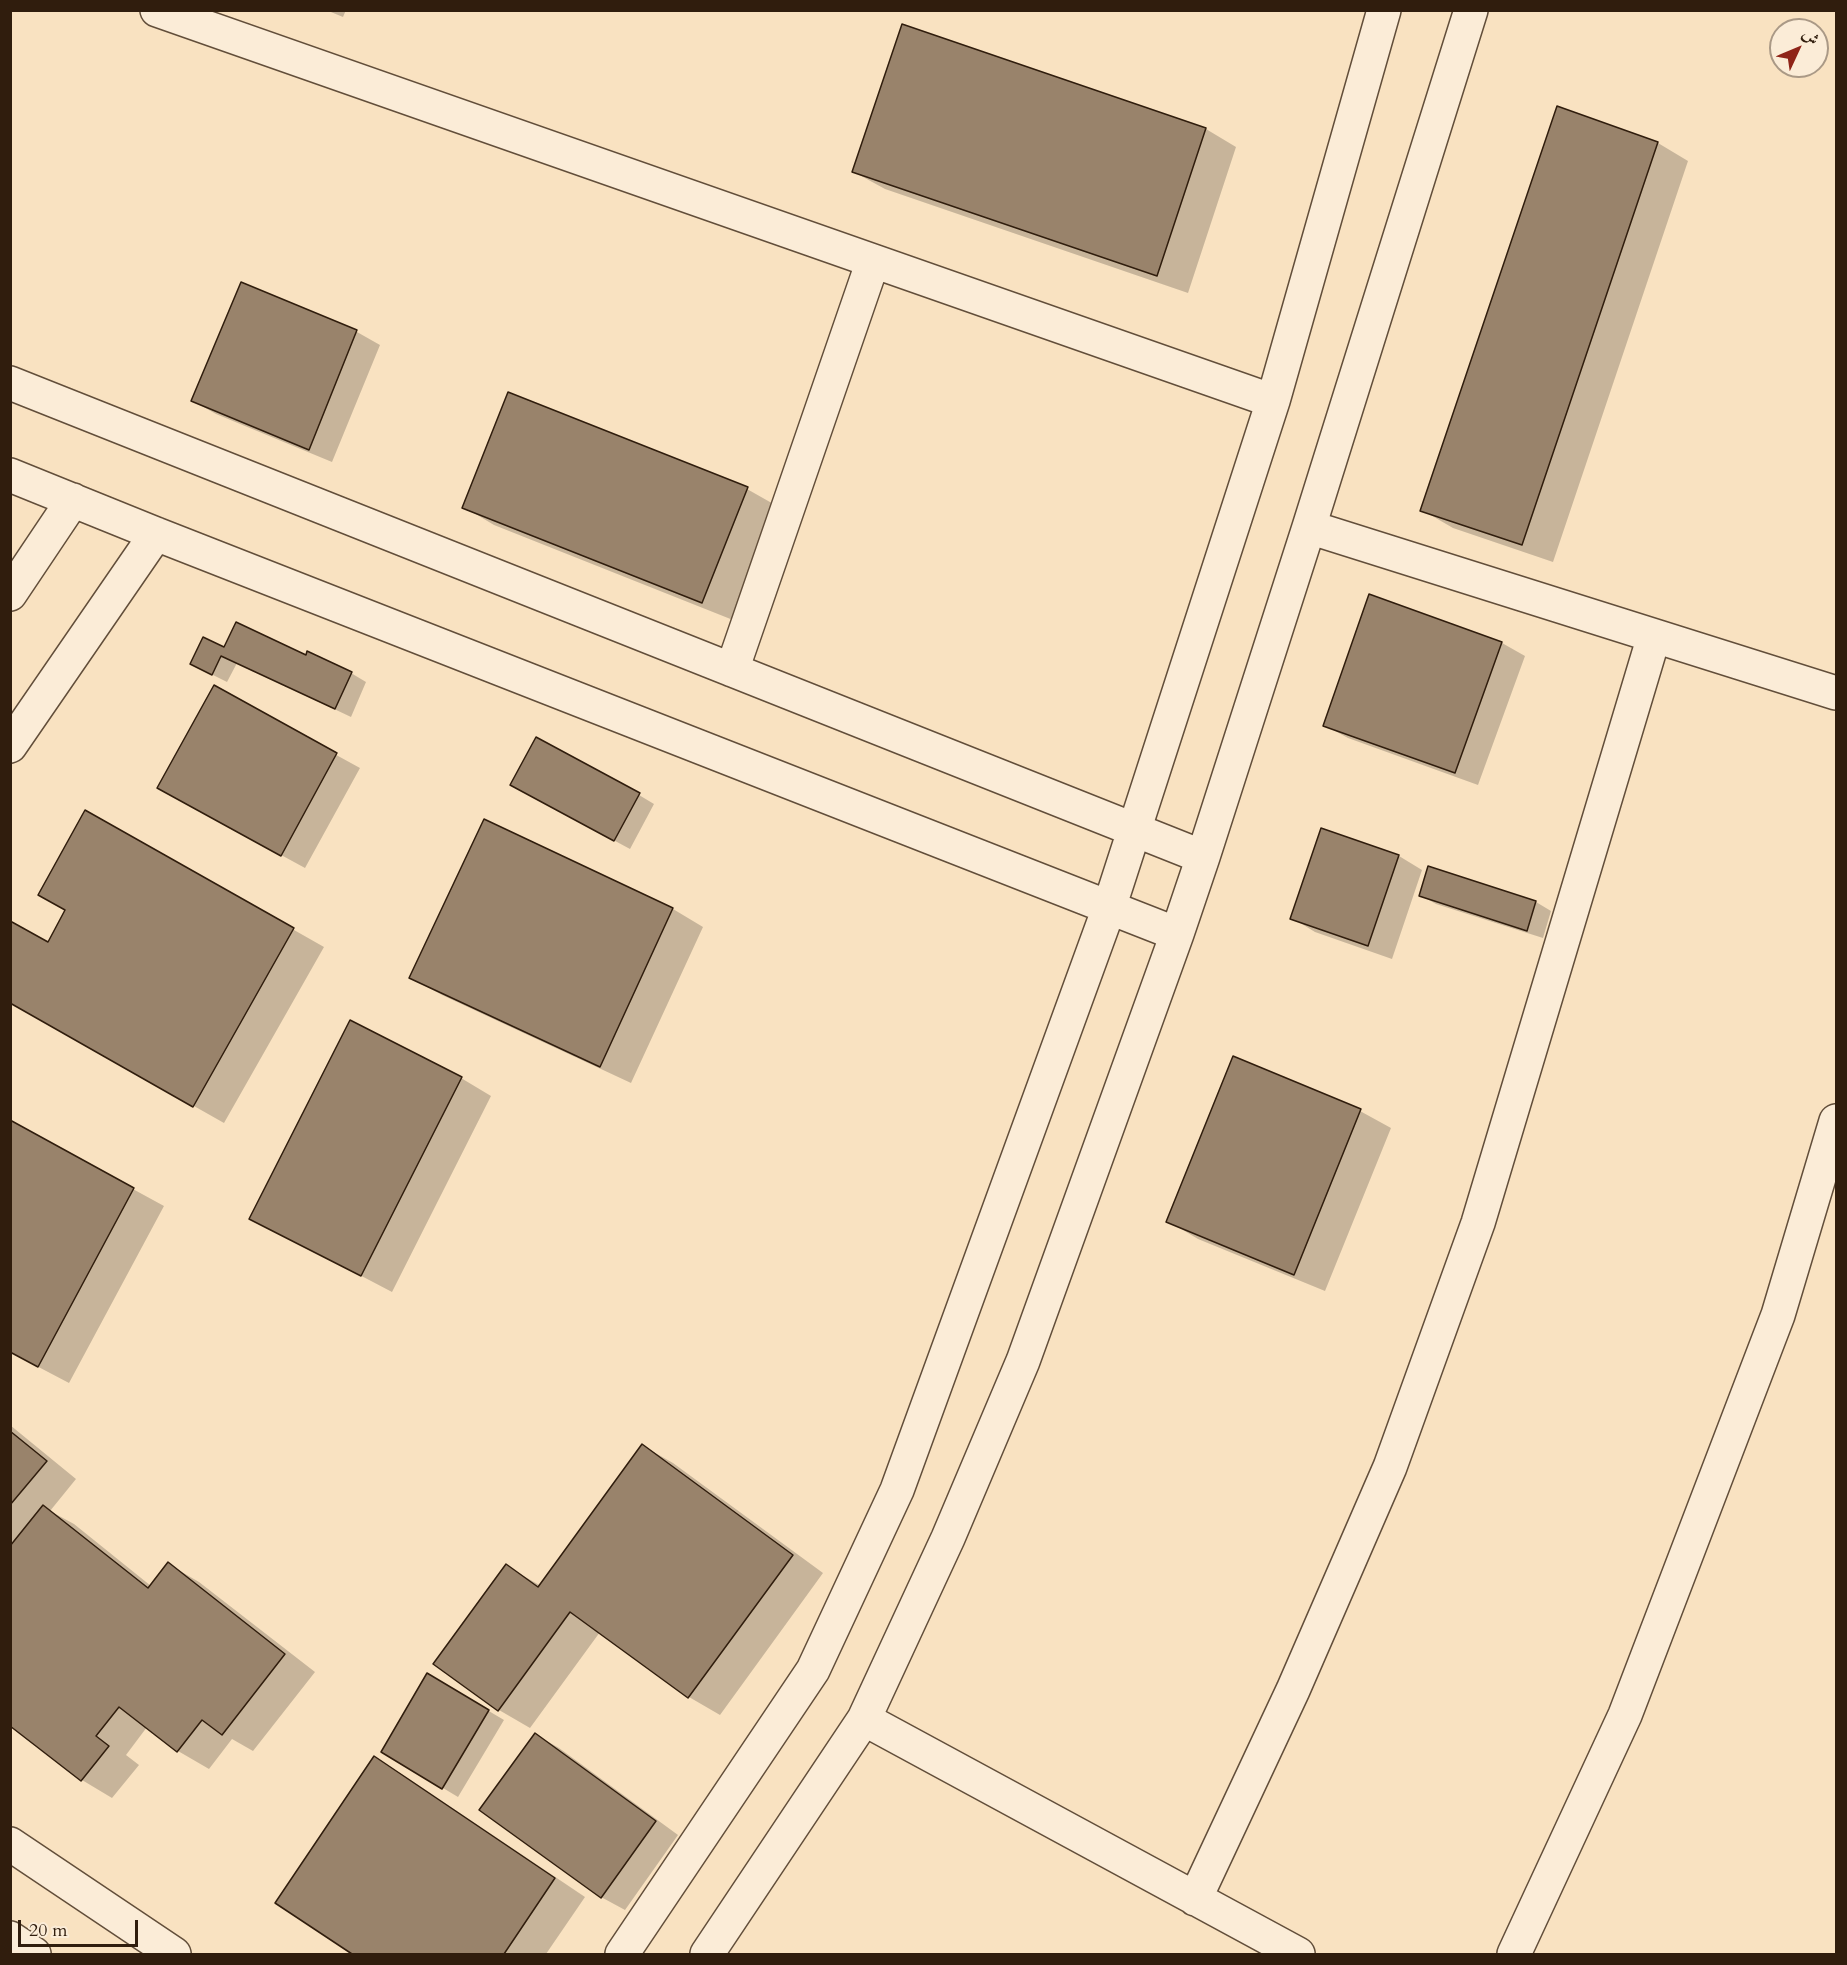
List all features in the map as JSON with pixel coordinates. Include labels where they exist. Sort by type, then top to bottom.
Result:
[{"type":"street","points":[[157,10],[1273,400]]},
{"type":"street","points":[[622,1954],[813,1670],[897,1490],[1135,831],[1273,400],[1384,10]]},
{"type":"street","points":[[707,1954],[864,1719],[948,1538],[1023,1360],[1203,857],[1309,527],[1470,10]]},
{"type":"street","points":[[732,670],[873,261]]},
{"type":"street","points":[[10,382],[1203,857]]},
{"type":"street","points":[[10,475],[1177,934]]},
{"type":"street","points":[[10,594],[73,500]]},
{"type":"street","points":[[1309,527],[1836,693]]},
{"type":"street","points":[[10,746],[156,534]]},
{"type":"street","points":[[1195,1899],[1293,1690],[1390,1467],[1478,1223],[1654,636]]},
{"type":"street","points":[[1514,1954],[1626,1715],[1778,1315],[1836,1121]]},
{"type":"street","points":[[864,1719],[1298,1954]]},
{"type":"street","points":[[10,1844],[174,1954]]},
{"type":"street","points":[[10,1938],[34,1954]]},
{"type":"building","points":[[902,24],[1206,128],[1157,276],[852,172]]},
{"type":"building","points":[[1557,106],[1658,142],[1522,545],[1420,511]]},
{"type":"building","points":[[241,282],[357,330],[309,450],[191,401]]},
{"type":"building","points":[[508,392],[748,487],[702,603],[462,508]]},
{"type":"building","points":[[1369,594],[1502,642],[1455,773],[1323,726]]},
{"type":"building","points":[[236,622],[306,655],[307,651],[352,672],[335,709],[221,656],[212,675],[190,664],[203,637],[224,647]]},
{"type":"building","points":[[214,685],[337,753],[281,856],[157,788]]},
{"type":"building","points":[[536,737],[640,793],[614,841],[510,785]]},
{"type":"building","points":[[85,810],[294,928],[193,1107],[10,1003],[10,924],[12,922],[48,942],[65,910],[38,895]]},
{"type":"building","points":[[484,819],[673,908],[600,1067],[409,978]]},
{"type":"building","points":[[1321,828],[1399,855],[1368,946],[1290,919]]},
{"type":"building","points":[[1428,866],[1536,901],[1527,931],[1419,896]]},
{"type":"building","points":[[350,1020],[462,1077],[361,1276],[249,1219]]},
{"type":"building","points":[[1233,1056],[1361,1109],[1294,1275],[1166,1222]]},
{"type":"building","points":[[10,1120],[134,1188],[38,1367],[10,1352]]},
{"type":"building","points":[[10,1431],[47,1461],[10,1505]]},
{"type":"building","points":[[642,1444],[793,1555],[688,1698],[570,1612],[498,1711],[433,1664],[506,1564],[538,1587]]},
{"type":"building","points":[[43,1505],[148,1588],[168,1562],[285,1654],[222,1735],[202,1720],[177,1752],[119,1707],[96,1736],[109,1746],[81,1781],[10,1726],[10,1546]]},
{"type":"building","points":[[427,1673],[489,1710],[442,1789],[381,1752]]},
{"type":"building","points":[[535,1733],[656,1821],[601,1898],[479,1810]]},
{"type":"building","points":[[374,1756],[555,1878],[504,1954],[352,1954],[275,1903]]}]
